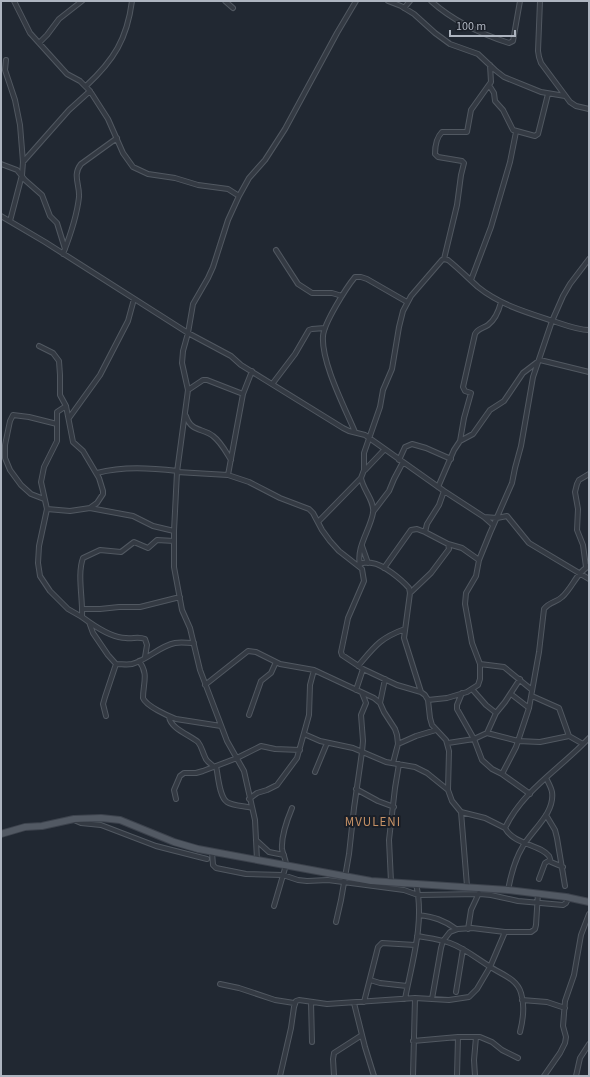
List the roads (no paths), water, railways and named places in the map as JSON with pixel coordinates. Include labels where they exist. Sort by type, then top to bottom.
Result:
[{"type":"main road","points":[[1,834],[74,819],[101,818],[120,820],[174,842],[212,855],[286,865],[345,879],[369,883],[391,882],[481,887],[569,897],[589,902]]},
{"type":"street","points":[[14,1],[30,33],[47,50],[67,74],[80,81],[90,90],[108,119],[129,164],[148,174],[176,178],[202,186],[228,189],[239,196]]},
{"type":"street","points":[[39,43],[59,19],[82,1]]},
{"type":"street","points":[[86,86],[104,70],[119,46],[127,28],[131,14],[132,1]]},
{"type":"street","points":[[225,1],[233,8]]},
{"type":"street","points":[[257,860],[254,820],[244,772],[231,750],[205,685],[190,628],[182,610],[174,567],[177,471],[188,390],[182,363],[183,351],[188,334],[192,304],[213,267],[228,220],[239,196],[285,129],[356,1]]},
{"type":"street","points":[[388,1],[414,14],[448,43],[478,54],[504,76],[548,94],[565,96]]},
{"type":"street","points":[[404,8],[410,1]]},
{"type":"street","points":[[431,1],[444,13],[468,26],[509,43],[513,41],[520,1]]},
{"type":"street","points":[[540,1],[538,51],[541,63],[565,96],[573,104],[589,109]]},
{"type":"street","points":[[6,60],[5,68],[20,125],[23,162],[22,175],[10,221]]},
{"type":"street","points":[[318,522],[361,478],[364,470],[364,453],[380,407],[383,390],[392,369],[403,311],[407,302],[433,269],[444,259],[464,163],[462,161],[436,156],[435,146],[438,136],[442,132],[466,132],[471,110],[491,80],[490,65]]},
{"type":"street","points":[[1,76],[7,74]]},
{"type":"street","points":[[489,85],[495,95],[496,101],[503,110],[513,130],[516,132],[537,136],[548,94]]},
{"type":"street","points":[[23,162],[69,110],[90,90]]},
{"type":"street","points":[[471,280],[491,228],[510,162],[516,132]]},
{"type":"street","points":[[64,251],[70,237],[79,196],[77,170],[81,164],[117,138]]},
{"type":"street","points":[[1,164],[11,166],[17,170],[42,195],[50,216],[57,223],[64,251]]},
{"type":"street","points":[[1,216],[64,251],[188,334],[231,356],[241,364],[342,428],[362,433],[438,488],[484,517],[493,525]]},
{"type":"street","points":[[276,250],[298,284],[312,293],[332,293],[342,296]]},
{"type":"street","points":[[444,259],[448,260],[478,287],[501,302],[552,321],[581,330],[589,330]]},
{"type":"street","points":[[428,700],[447,698],[472,689],[478,685],[480,679],[480,664],[472,643],[465,604],[466,593],[476,576],[480,560],[493,525],[512,483],[521,446],[532,384],[552,321],[570,284],[589,259]]},
{"type":"street","points":[[355,432],[341,400],[323,349],[324,328],[342,296],[355,277],[361,276],[407,302]]},
{"type":"street","points":[[69,418],[100,375],[128,321],[134,299]]},
{"type":"street","points":[[438,488],[460,441],[464,418],[471,396],[471,394],[465,391],[463,387],[475,334],[477,331],[488,325],[497,315],[501,302]]},
{"type":"street","points":[[273,383],[295,354],[309,330],[324,328]]},
{"type":"street","points":[[39,346],[53,353],[58,361],[60,395],[66,406],[73,442],[83,451],[97,473],[104,491],[97,503],[90,508]]},
{"type":"street","points":[[460,441],[473,434],[490,410],[508,397],[523,373],[540,360]]},
{"type":"street","points":[[540,360],[589,372]]},
{"type":"street","points":[[228,475],[244,394],[252,371]]},
{"type":"street","points":[[188,390],[203,380],[207,380],[244,394]]},
{"type":"street","points":[[66,406],[57,412],[57,441],[42,475],[41,482],[47,509],[39,546],[38,563],[40,576],[50,591],[68,609],[89,622],[117,637],[139,637],[145,639],[147,645],[145,658]]},
{"type":"street","points":[[185,413],[189,423],[199,430],[213,436],[231,460]]},
{"type":"street","points":[[44,499],[31,494],[21,485],[10,470],[5,458],[5,445],[10,421],[13,415],[23,415],[57,424]]},
{"type":"street","points":[[451,459],[426,448],[412,444],[405,448],[389,491],[373,512],[362,546],[359,564],[362,569],[364,581],[348,618],[341,652],[344,657],[358,666],[404,687],[421,692],[428,700],[432,725],[448,743],[448,790],[452,801],[461,812],[467,886]]},
{"type":"street","points":[[364,470],[384,450]]},
{"type":"street","points":[[97,473],[138,468],[228,475],[249,482],[280,498],[309,509],[330,541],[339,551],[362,569]]},
{"type":"street","points":[[502,774],[516,747],[532,696],[544,609],[566,594],[579,573],[588,567],[583,545],[577,530],[578,509],[575,492],[577,484],[580,480],[589,474]]},
{"type":"street","points":[[361,478],[371,502],[373,512]]},
{"type":"street","points":[[425,532],[427,524],[439,505],[444,491]]},
{"type":"street","points":[[47,509],[70,511],[90,508],[133,516],[153,526],[174,531]]},
{"type":"street","points":[[484,517],[497,518],[506,516],[529,543],[589,579]]},
{"type":"street","points":[[384,568],[411,530],[417,529],[448,544],[451,547],[462,548],[480,560]]},
{"type":"street","points":[[82,617],[80,585],[81,564],[83,558],[100,550],[121,552],[134,542],[148,548],[157,540],[174,541]]},
{"type":"street","points":[[362,546],[368,562]]},
{"type":"street","points":[[410,592],[431,573],[451,547]]},
{"type":"street","points":[[359,564],[368,562],[384,568],[406,584],[409,588],[410,592],[404,638],[421,692]]},
{"type":"street","points":[[82,609],[100,609],[119,606],[140,607],[180,597]]},
{"type":"street","points":[[89,622],[93,633],[116,664]]},
{"type":"street","points":[[358,666],[380,641],[393,633],[405,629]]},
{"type":"street","points":[[116,664],[131,664],[174,643],[194,643]]},
{"type":"street","points":[[205,685],[248,651],[256,652],[288,666],[314,670],[374,698],[380,703],[395,729],[398,744],[393,763]]},
{"type":"street","points":[[139,661],[143,666],[145,674],[143,694],[144,701],[176,719],[221,726]]},
{"type":"street","points":[[249,715],[261,680],[271,673],[276,662]]},
{"type":"street","points":[[106,716],[103,704],[116,664]]},
{"type":"street","points":[[480,664],[504,667],[532,690]]},
{"type":"street","points":[[356,690],[364,669]]},
{"type":"street","points":[[249,799],[257,793],[277,785],[294,763],[300,750],[309,715],[310,685],[314,670]]},
{"type":"street","points":[[380,703],[385,679]]},
{"type":"street","points":[[487,733],[496,713],[511,694],[520,679]]},
{"type":"street","points":[[472,689],[486,705],[496,713]]},
{"type":"street","points":[[374,698],[382,692]]},
{"type":"street","points":[[336,922],[345,879],[362,752],[363,741],[361,715],[366,703],[362,693]]},
{"type":"street","points":[[462,693],[457,709],[474,739],[482,760],[492,769],[502,774],[530,794]]},
{"type":"street","points":[[511,694],[528,708]]},
{"type":"street","points":[[532,696],[559,708],[570,736],[583,744]]},
{"type":"street","points":[[170,717],[172,723],[198,742],[203,749],[207,761],[215,766],[225,800],[229,803],[252,808]]},
{"type":"street","points":[[398,744],[416,736],[436,730]]},
{"type":"street","points":[[448,743],[474,739],[487,733],[518,741],[540,742],[570,736]]},
{"type":"street","points":[[304,734],[327,743],[353,748],[393,763],[419,769],[427,773],[448,790]]},
{"type":"street","points":[[505,828],[530,794],[589,738]]},
{"type":"street","points":[[315,772],[327,743]]},
{"type":"street","points":[[176,799],[174,790],[181,774],[187,772],[196,773],[237,758],[261,746],[275,749],[300,750]]},
{"type":"street","points":[[391,882],[389,840],[399,764]]},
{"type":"street","points":[[508,890],[518,856],[524,844],[546,815],[551,801],[552,793],[546,778]]},
{"type":"street","points":[[356,789],[378,801],[394,807]]},
{"type":"street","points":[[274,906],[286,865],[282,842],[292,808]]},
{"type":"street","points":[[461,812],[485,818],[505,828],[524,844],[543,851],[550,857],[550,860],[563,867]]},
{"type":"street","points":[[546,815],[555,830],[563,867],[565,886]]},
{"type":"street","points":[[74,819],[82,823],[101,824],[156,846],[207,859],[216,868],[246,874],[283,875],[298,880],[307,881],[345,879]]},
{"type":"street","points":[[256,840],[269,852],[284,855]]},
{"type":"street","points":[[207,859],[212,855]]},
{"type":"street","points":[[212,855],[213,865]]},
{"type":"street","points":[[539,879],[545,863],[550,860]]},
{"type":"street","points":[[369,883],[418,894],[478,894],[491,895],[522,902],[563,905],[569,897]]},
{"type":"street","points":[[405,999],[417,936],[419,915],[416,883]]},
{"type":"street","points":[[468,929],[471,910],[481,887]]},
{"type":"street","points":[[522,902],[523,891]]},
{"type":"street","points":[[432,999],[438,958],[443,941],[450,932],[456,929],[505,932],[534,931],[536,925],[538,893]]},
{"type":"street","points":[[544,1076],[565,1043],[566,1038],[563,1026],[565,1001],[574,975],[581,935],[589,914]]},
{"type":"street","points":[[419,915],[447,922],[456,929]]},
{"type":"street","points":[[220,984],[239,988],[275,1000],[294,1003],[298,1000],[328,1004],[415,998],[449,1000],[469,997],[481,983],[490,967],[505,932]]},
{"type":"street","points":[[417,936],[443,941],[462,949],[490,967],[503,973],[518,986],[521,992],[522,1000],[522,1025],[520,1032]]},
{"type":"street","points":[[364,1002],[378,947],[382,943],[415,945]]},
{"type":"street","points":[[456,992],[462,949]]},
{"type":"street","points":[[370,980],[380,983],[407,986]]},
{"type":"street","points":[[412,1076],[415,998]]},
{"type":"street","points":[[522,1000],[547,1002],[565,1008]]},
{"type":"street","points":[[311,1002],[312,1042]]},
{"type":"street","points":[[280,1076],[291,1028],[294,1003]]},
{"type":"street","points":[[354,1003],[374,1076]]},
{"type":"street","points":[[334,1076],[334,1053],[362,1035]]},
{"type":"street","points":[[457,1076],[458,1037]]},
{"type":"street","points":[[413,1041],[476,1037],[492,1042],[502,1050],[518,1058]]},
{"type":"street","points":[[475,1076],[474,1060],[476,1037]]},
{"type":"street","points":[[576,1076],[580,1058],[589,1044]]},
{"type":"district","name":"MVULENI","points":[[373,821]]}]
